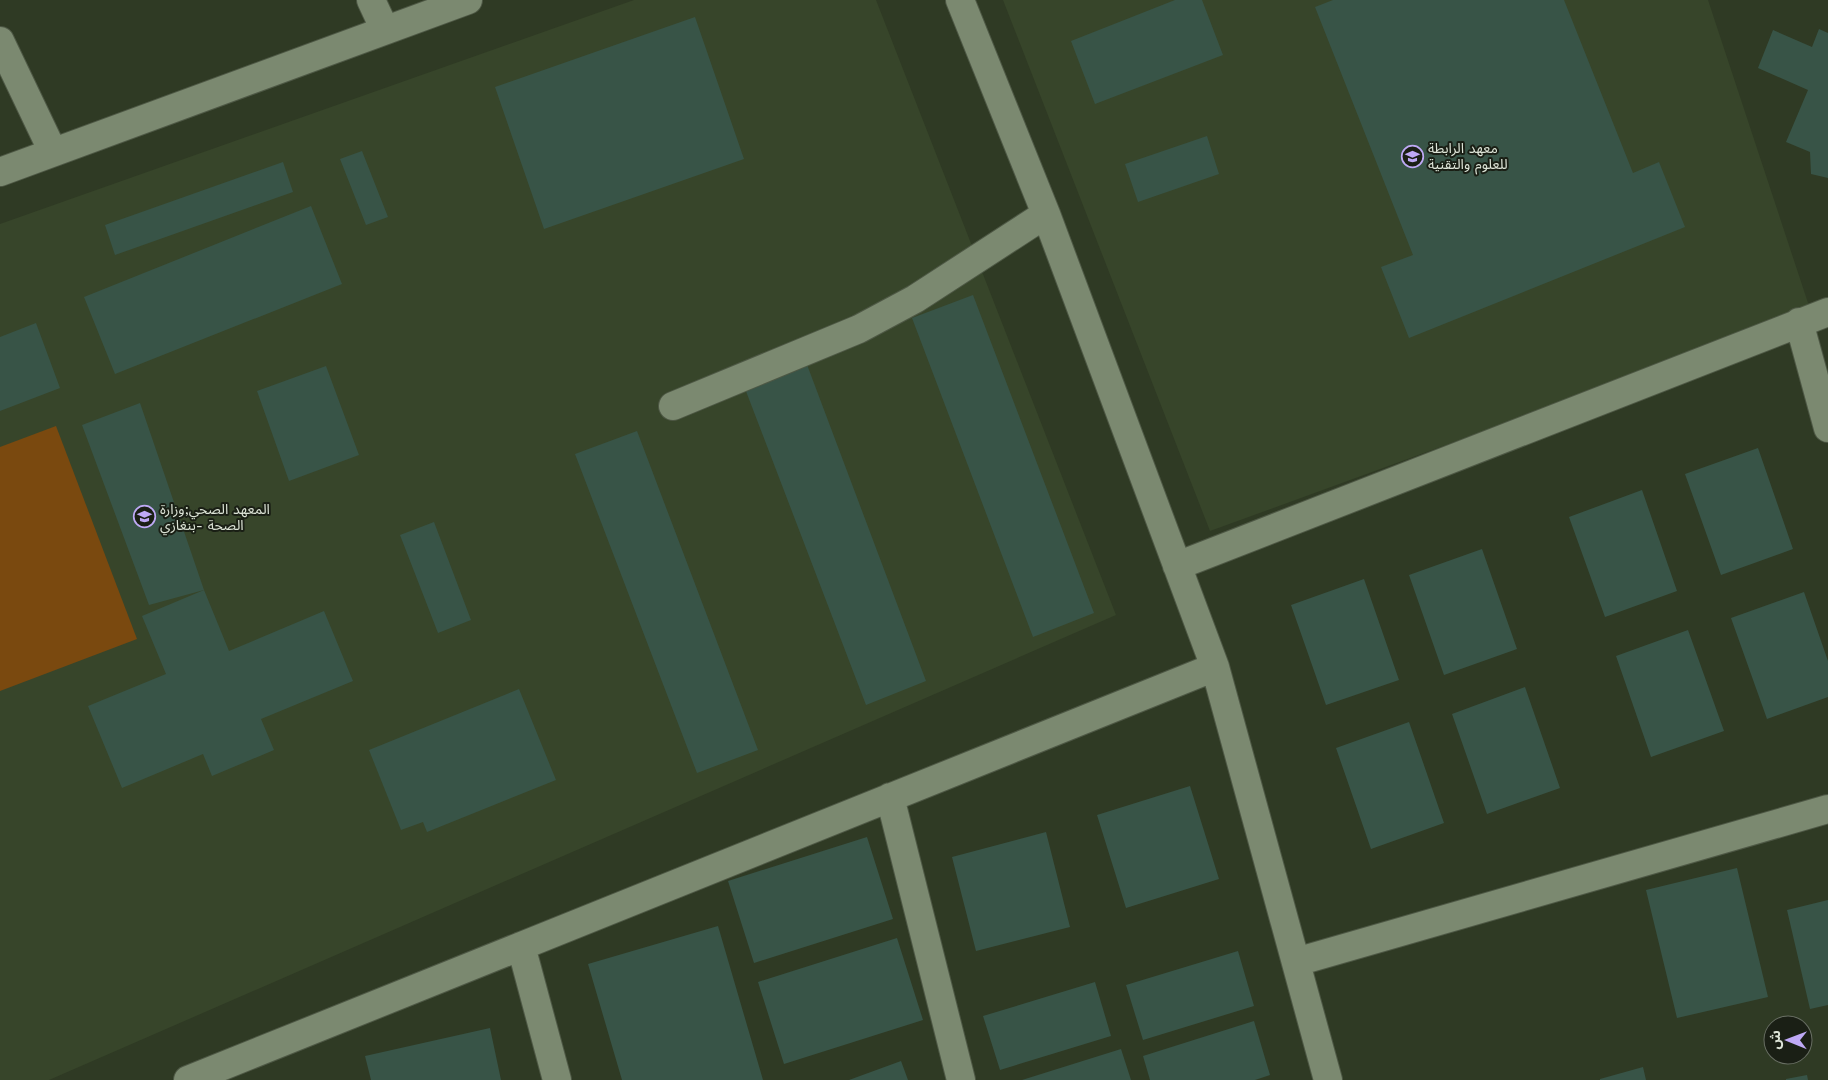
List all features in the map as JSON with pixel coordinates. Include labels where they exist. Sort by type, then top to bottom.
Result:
[{"type":"street","points":[[371,0],[385,30]]},
{"type":"street","points":[[0,172],[468,0]]},
{"type":"street","points":[[960,0],[1046,214],[1215,667],[1328,1080]]},
{"type":"street","points":[[0,41],[53,152]]},
{"type":"street","points":[[674,406],[830,342],[873,322],[915,299],[1046,214]]},
{"type":"street","points":[[1177,566],[1828,312]]},
{"type":"street","points":[[1800,322],[1828,428]]},
{"type":"street","points":[[188,1080],[1215,667]]},
{"type":"street","points":[[890,797],[961,1080]]},
{"type":"street","points":[[1296,962],[1828,810]]},
{"type":"street","points":[[522,946],[557,1080]]},
{"type":"shaded area","points":[[634,0],[876,0],[1116,615],[49,1080],[0,1080],[0,224]]},
{"type":"shaded area","name":"معهد الرابطة للعلوم والتقنية","points":[[1003,0],[1708,0],[1811,312],[1210,531]]},
{"type":"shaded area","points":[[56,426],[137,639],[0,691],[0,447]]},
{"type":"building","points":[[1175,0],[1202,0],[1223,55],[1095,104],[1071,41]]},
{"type":"building","points":[[1333,0],[1564,0],[1633,173],[1659,162],[1685,227],[1409,338],[1381,267],[1413,255],[1315,7]]},
{"type":"building","points":[[695,17],[744,159],[544,229],[495,87]]},
{"type":"building","points":[[1819,29],[1828,33],[1828,178],[1811,174],[1810,152],[1786,142],[1808,90],[1758,68],[1773,30],[1812,47]]},
{"type":"building","points":[[1207,136],[1219,174],[1138,202],[1125,164]]},
{"type":"building","points":[[362,151],[388,217],[366,225],[340,159]]},
{"type":"building","points":[[283,162],[293,192],[115,255],[105,225]]},
{"type":"building","points":[[311,206],[342,284],[115,374],[84,297]]},
{"type":"building","points":[[973,295],[1094,613],[1033,637],[912,318]]},
{"type":"building","points":[[36,323],[60,388],[0,411],[0,337]]},
{"type":"building","points":[[806,362],[926,681],[866,705],[744,386]]},
{"type":"building","points":[[326,366],[359,455],[289,481],[257,391]]},
{"type":"building","points":[[140,403],[204,590],[149,605],[82,425]]},
{"type":"building","points":[[637,431],[758,750],[697,773],[575,454]]},
{"type":"building","points":[[1758,448],[1793,549],[1721,575],[1685,474]]},
{"type":"building","points":[[1642,490],[1677,591],[1605,617],[1569,517]]},
{"type":"building","points":[[434,522],[471,620],[438,633],[400,535]]},
{"type":"building","points":[[1482,549],[1517,649],[1444,675],[1409,575]]},
{"type":"building","points":[[1364,579],[1399,680],[1326,705],[1291,605]]},
{"type":"building","points":[[204,590],[229,651],[324,611],[353,681],[261,719],[274,750],[212,776],[203,754],[122,788],[88,706],[166,674],[142,616]]},
{"type":"building","points":[[1804,592],[1828,661],[1828,697],[1767,719],[1731,618]]},
{"type":"building","points":[[1688,630],[1724,731],[1651,757],[1616,656]]},
{"type":"building","points":[[1525,687],[1560,788],[1487,814],[1452,714]]},
{"type":"building","points":[[519,689],[556,780],[427,832],[423,822],[401,830],[369,750]]},
{"type":"building","points":[[1409,722],[1444,823],[1371,849],[1336,748]]},
{"type":"building","points":[[1190,786],[1219,879],[1126,908],[1097,815]]},
{"type":"building","points":[[1046,832],[1070,927],[976,951],[952,857]]},
{"type":"building","points":[[867,837],[893,919],[754,963],[728,881]]},
{"type":"building","points":[[1737,868],[1768,997],[1677,1018],[1646,890]]},
{"type":"building","points":[[1828,900],[1828,1005],[1810,1009],[1787,910]]},
{"type":"building","points":[[718,926],[763,1080],[622,1080],[588,964]]},
{"type":"building","points":[[897,938],[923,1020],[784,1064],[758,982]]},
{"type":"building","points":[[1238,951],[1254,1006],[1143,1040],[1126,985]]},
{"type":"building","points":[[1095,982],[1111,1036],[1000,1070],[983,1016]]},
{"type":"building","points":[[1254,1021],[1270,1075],[1255,1080],[1150,1080],[1143,1056]]},
{"type":"building","points":[[490,1028],[501,1080],[371,1080],[365,1056]]},
{"type":"building","points":[[1121,1049],[1131,1080],[1022,1080]]},
{"type":"building","points":[[901,1061],[908,1080],[849,1080]]},
{"type":"building","points":[[1643,1067],[1646,1080],[1600,1080],[1600,1079]]},
{"type":"building","points":[[1807,1075],[1808,1080],[1786,1080],[1786,1079]]},
{"type":"place","name":"معهد الرابطة للعلوم والتقنية","points":[[1412,156]]},
{"type":"place","name":"المعهد الصحي;وزارة الصحة -بنغازي","points":[[144,517]]}]
